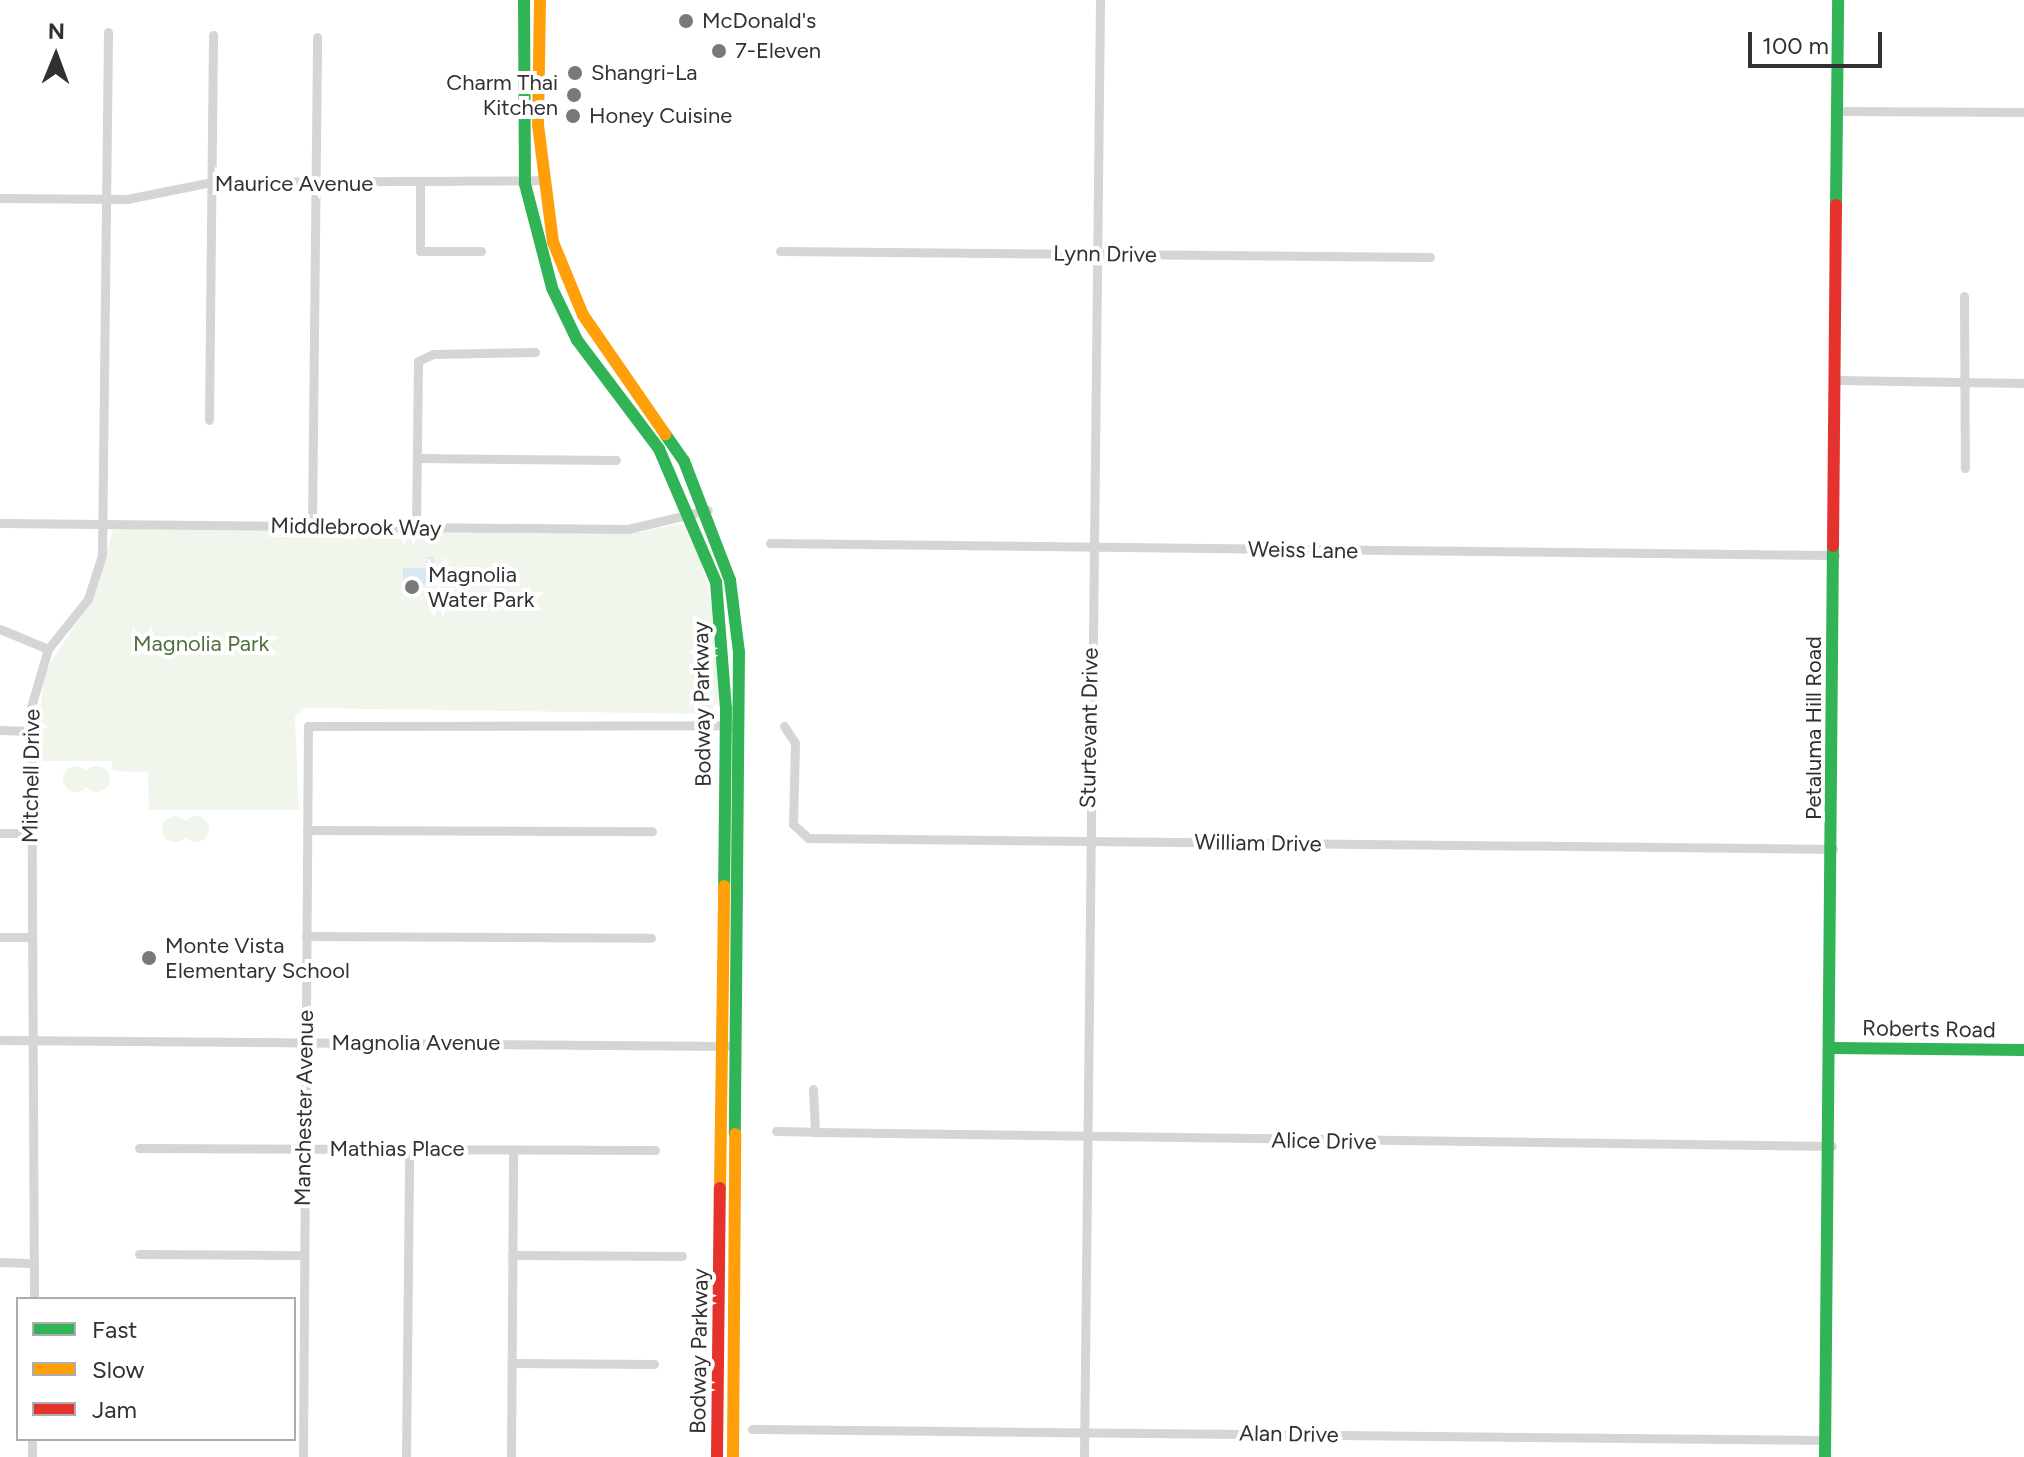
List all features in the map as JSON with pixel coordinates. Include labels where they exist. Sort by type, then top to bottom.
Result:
[{"type":"street","name":"Bodway Parkway","points":[[524,0],[525,184],[552,288],[577,340],[659,449],[692,517],[716,582],[732,725],[722,1046],[717,1457]]},
{"type":"street","name":"Bodway Parkway","points":[[540,0],[541,180],[553,242],[583,315],[684,461],[708,510],[730,580],[736,1046],[733,1457]]},
{"type":"street","name":"Sturtevant Drive","points":[[1084,1457],[1086,841],[1100,0]]},
{"type":"street","name":"Petaluma Hill Road","points":[[1825,1457],[1833,1048],[1838,0]]},
{"type":"street","name":"Mitchell Drive","points":[[34,1297],[35,1040],[30,937],[30,731],[48,649],[97,580],[103,524],[108,32]]},
{"type":"street","points":[[209,420],[213,35]]},
{"type":"street","points":[[312,526],[317,37]]},
{"type":"street","points":[[1838,111],[2024,112]]},
{"type":"street","name":"Maurice Avenue","points":[[0,198],[105,200],[212,182],[525,184],[541,180]]},
{"type":"street","points":[[420,184],[420,251],[481,251]]},
{"type":"street","name":"Lynn Drive","points":[[780,251],[1430,257]]},
{"type":"street","points":[[1964,296],[1965,468]]},
{"type":"street","points":[[416,527],[418,361],[433,354],[535,352]]},
{"type":"street","points":[[1837,380],[2024,383]]},
{"type":"street","points":[[417,458],[616,460]]},
{"type":"street","name":"Middlebrook Way","points":[[0,523],[628,529],[692,517],[708,510]]},
{"type":"street","name":"Weiss Lane","points":[[770,543],[1835,555]]},
{"type":"street","points":[[0,629],[48,649]]},
{"type":"street","name":"Manchester Avenue","points":[[303,1457],[298,1360],[305,1149],[306,732],[322,721],[732,725]]},
{"type":"street","name":"William Drive","points":[[784,726],[795,743],[793,824],[808,838],[1833,849]]},
{"type":"street","points":[[0,730],[30,731]]},
{"type":"street","points":[[307,830],[652,831]]},
{"type":"street","points":[[0,833],[30,833]]},
{"type":"street","points":[[306,936],[651,938]]},
{"type":"street","points":[[0,937],[30,937]]},
{"type":"street","name":"Magnolia Avenue","points":[[0,1040],[736,1046]]},
{"type":"street","name":"Roberts Road","points":[[1833,1048],[2024,1050]]},
{"type":"street","points":[[813,1089],[815,1132]]},
{"type":"street","name":"Alice Drive","points":[[776,1131],[1087,1138],[1832,1146]]},
{"type":"street","name":"Mathias Place","points":[[139,1148],[655,1150]]},
{"type":"street","points":[[406,1457],[409,1149]]},
{"type":"street","points":[[511,1457],[513,1150]]},
{"type":"street","points":[[139,1254],[302,1255]]},
{"type":"street","points":[[512,1255],[682,1256]]},
{"type":"street","points":[[0,1262],[34,1263]]},
{"type":"street","points":[[512,1363],[654,1364]]},
{"type":"street","name":"Alan Drive","points":[[752,1429],[1825,1440]]},
{"type":"green space","name":"Magnolia Park","points":[[677,524],[687,525],[697,541],[715,619],[721,698],[708,714],[306,708],[295,717],[299,810],[149,810],[148,772],[113,771],[112,761],[37,761],[44,673],[95,594],[113,529],[641,532]]},
{"type":"green space","points":[[76,766],[85,770],[89,779],[85,788],[76,792],[67,788],[63,779],[67,770]]},
{"type":"green space","points":[[97,766],[106,770],[110,779],[106,788],[97,792],[88,788],[84,779],[88,770]]},
{"type":"green space","points":[[175,816],[184,820],[188,829],[184,838],[175,842],[166,838],[162,829],[166,820]]},
{"type":"green space","points":[[196,816],[205,820],[209,829],[205,838],[196,842],[187,838],[183,829],[187,820]]},
{"type":"shaded area","points":[[427,557],[434,557],[433,584],[403,590],[403,568],[426,568]]},
{"type":"traffic: fast","points":[[524,0],[525,184],[552,288],[577,340],[659,449],[716,582],[726,708],[724,886]]},
{"type":"traffic: fast","points":[[1836,205],[1838,0]]},
{"type":"traffic: fast","points":[[665,434],[684,461],[730,580],[739,652],[735,1134]]},
{"type":"traffic: fast","points":[[1825,1457],[1833,546]]},
{"type":"traffic: fast","points":[[1833,1048],[2024,1050]]},
{"type":"traffic: slow","points":[[540,0],[538,125],[553,242],[583,315],[665,434]]},
{"type":"traffic: slow","points":[[720,1188],[724,886]]},
{"type":"traffic: slow","points":[[733,1457],[735,1134]]},
{"type":"traffic: jam","points":[[1833,546],[1836,205]]},
{"type":"traffic: jam","points":[[717,1457],[720,1188]]},
{"type":"place","name":"McDonald's","points":[[686,21]]},
{"type":"place","name":"7-Eleven","points":[[719,51]]},
{"type":"place","name":"Shangri-La","points":[[575,73]]},
{"type":"place","name":"Charm Thai Kitchen","points":[[574,95]]},
{"type":"place","name":"Honey Cuisine","points":[[573,116]]},
{"type":"place","name":"Magnolia Water Park","points":[[412,587]]},
{"type":"place","name":"Monte Vista Elementary School","points":[[149,958]]}]
